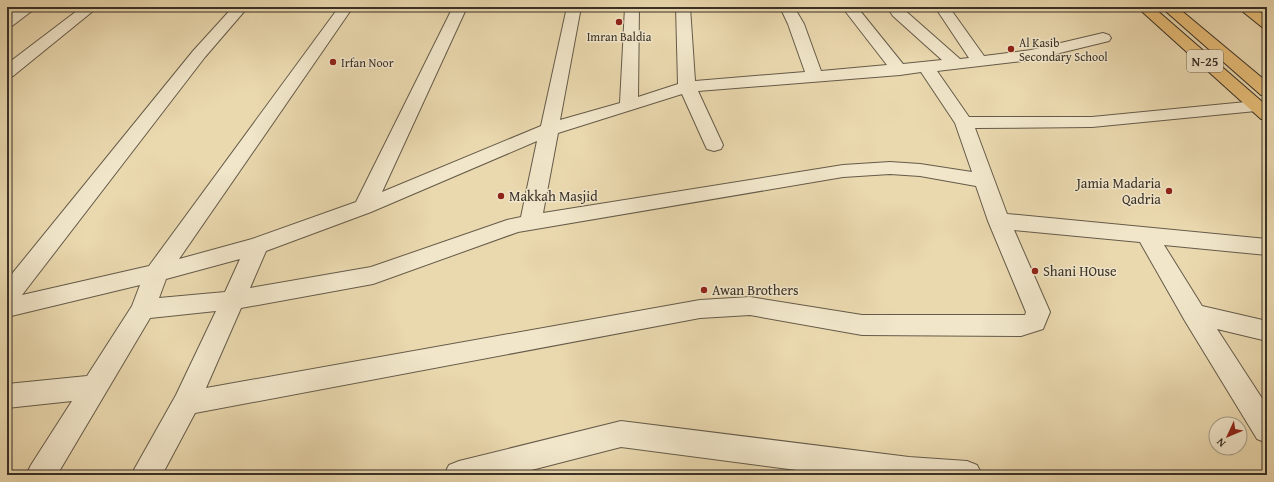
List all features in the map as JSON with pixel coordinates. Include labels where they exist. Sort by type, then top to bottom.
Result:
[{"type":"highway","name":"N-25","points":[[1144,7],[1262,111]]},
{"type":"highway","name":"N-25","points":[[1168,7],[1267,91]]},
{"type":"highway","points":[[1244,7],[1267,24]]},
{"type":"street","points":[[7,23],[30,7]]},
{"type":"street","points":[[7,72],[90,7]]},
{"type":"street","points":[[7,297],[199,54],[241,7]]},
{"type":"street","points":[[41,475],[143,309],[157,273],[346,7]]},
{"type":"street","points":[[364,207],[460,7]]},
{"type":"street","points":[[530,222],[547,130],[574,7]]},
{"type":"street","points":[[629,106],[632,7]]},
{"type":"street","points":[[683,7],[688,87],[714,145]]},
{"type":"street","points":[[787,7],[796,24],[815,77]]},
{"type":"street","points":[[849,7],[900,70]]},
{"type":"street","points":[[894,7],[898,13],[956,64]]},
{"type":"street","points":[[942,7],[979,62]]},
{"type":"street","points":[[7,308],[157,273],[257,246],[364,207],[547,130],[688,87],[927,68],[979,62],[1030,55],[1102,38]]},
{"type":"street","points":[[186,403],[700,309],[750,306],[862,325],[1021,326],[1034,322],[1038,312],[999,221],[964,123],[927,68]]},
{"type":"street","points":[[964,123],[1092,122],[1262,111]]},
{"type":"street","points":[[143,309],[232,300],[373,275],[515,225],[843,171],[890,168],[920,170],[985,181]]},
{"type":"street","points":[[999,221],[1267,247]]},
{"type":"street","points":[[1147,235],[1194,314],[1267,430]]},
{"type":"street","points":[[146,475],[186,403],[257,246]]},
{"type":"street","points":[[1194,314],[1267,331]]},
{"type":"street","points":[[7,396],[95,386]]},
{"type":"street","points":[[459,475],[621,434],[909,471],[967,475]]},
{"type":"place","name":"Imran Baldia","points":[[619,22]]},
{"type":"place","name":"Al Kasib Secondary School","points":[[1011,49]]},
{"type":"place","name":"Irfan Noor","points":[[333,62]]},
{"type":"place","name":"Jamia Madaria Qadria","points":[[1169,191]]},
{"type":"place","name":"Makkah Masjid","points":[[501,196]]},
{"type":"place","name":"Shani HOuse","points":[[1035,271]]},
{"type":"place","name":"Awan Brothers","points":[[704,290]]}]
